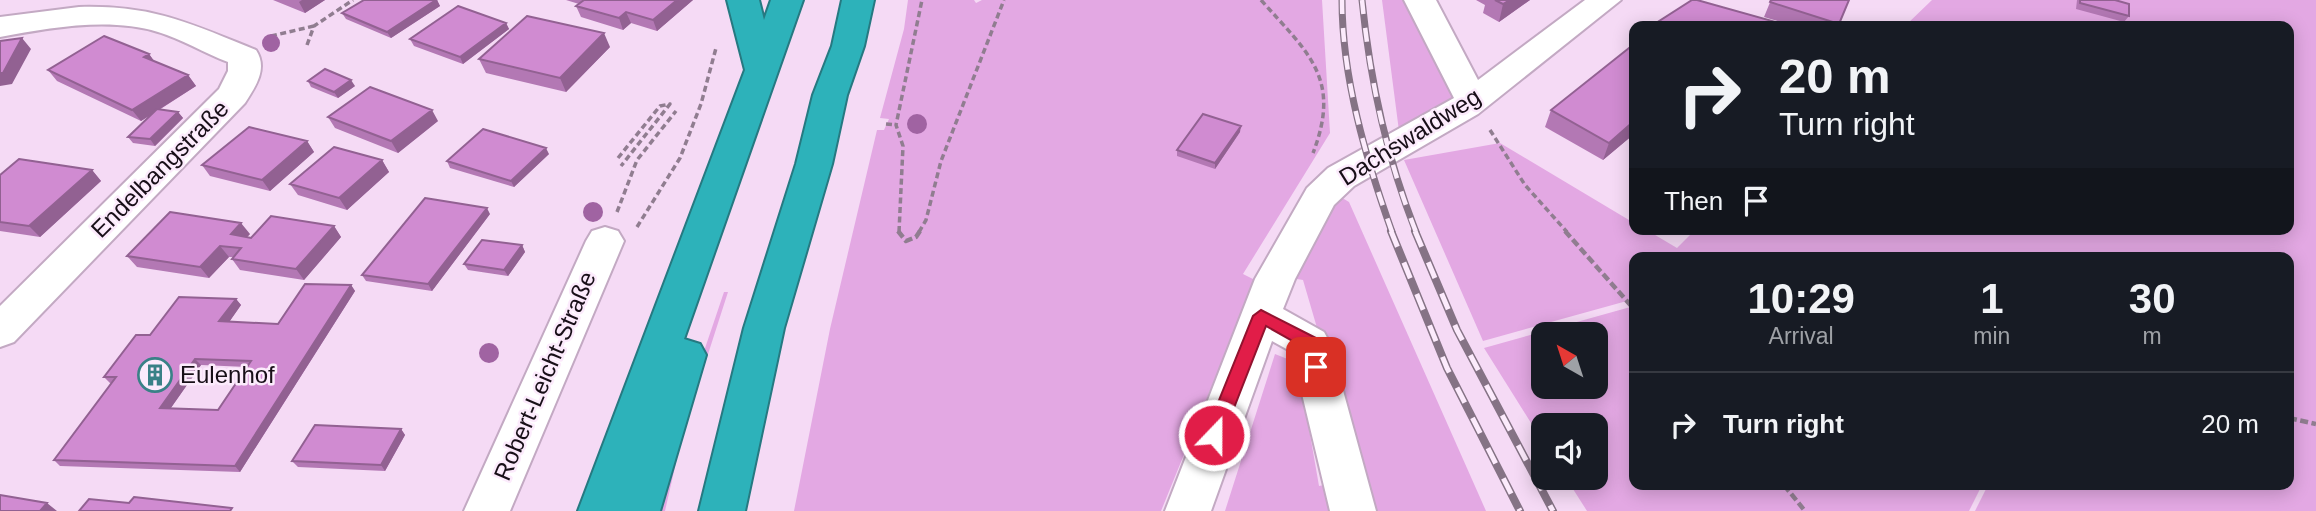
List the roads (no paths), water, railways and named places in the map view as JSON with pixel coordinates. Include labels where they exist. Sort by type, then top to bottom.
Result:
[{"type":"highway","points":[[743,0],[760,68]]},
{"type":"highway","points":[[601,511],[786,0]]},
{"type":"highway","points":[[637,511],[660,429],[783,68],[801,0]]},
{"type":"highway","points":[[722,511],[764,328],[814,164],[830,95],[848,46],[858,0]]},
{"type":"street","points":[[1420,0],[1472,101]]},
{"type":"street","name":"Dachswaldweg","points":[[1188,511],[1196,483],[1275,279],[1320,197],[1341,177],[1472,101],[1605,0]]},
{"type":"street","name":"Endelbangstraße","points":[[9,311],[233,95],[245,71],[244,57],[159,22],[121,18],[22,16]]},
{"type":"street","name":"Robert-Leicht-Straße","points":[[487,511],[604,241]]},
{"type":"street","points":[[1261,316],[1310,343],[1353,511]]},
{"type":"railway","points":[[1342,0],[1346,59],[1357,118],[1392,232]]},
{"type":"railway","points":[[1362,0],[1381,118],[1396,175],[1416,232]]},
{"type":"railway","points":[[1391,231],[1447,368],[1520,511]]},
{"type":"railway","points":[[1415,231],[1457,330],[1553,511]]},
{"type":"place","name":"Eulenhof","points":[[155,375]]}]
